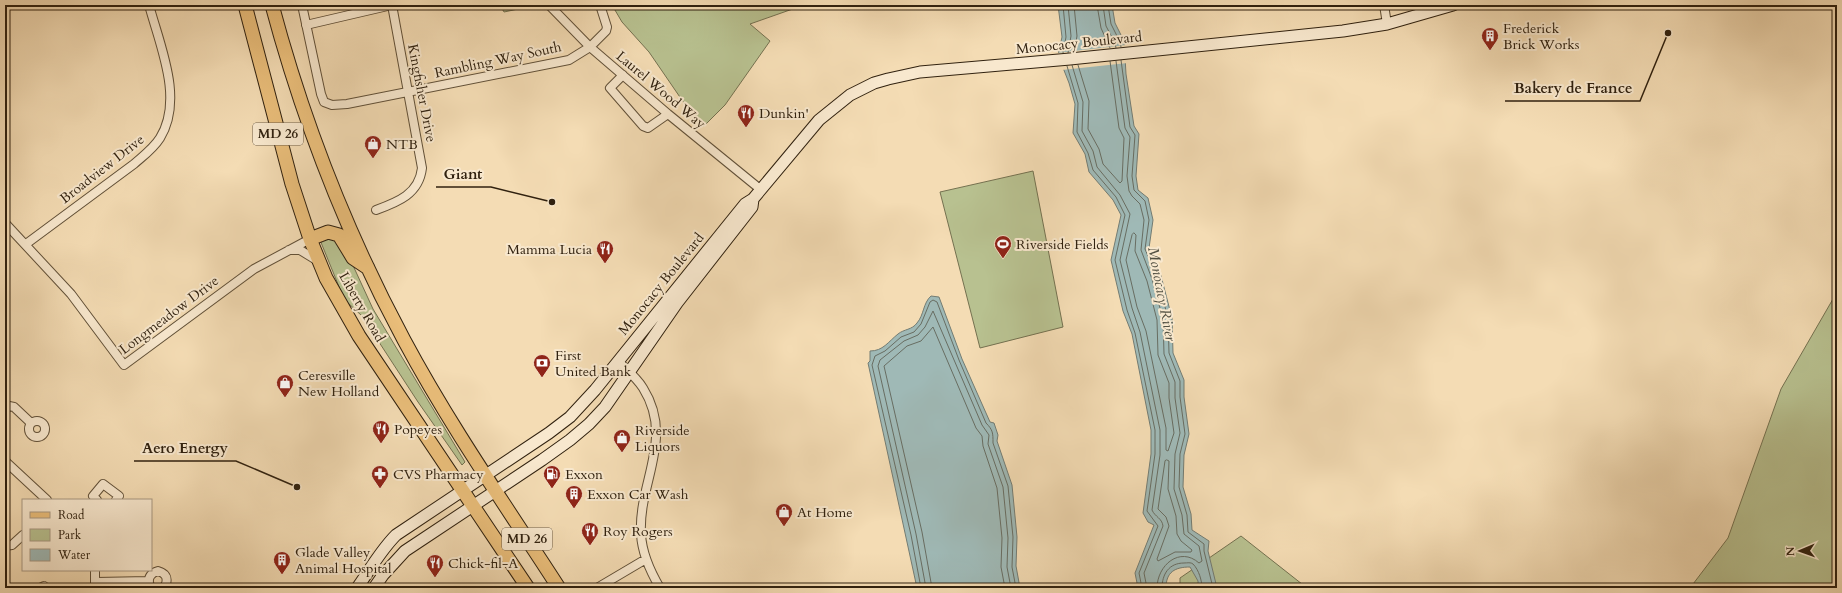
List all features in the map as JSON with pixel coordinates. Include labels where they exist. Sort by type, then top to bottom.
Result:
[{"type":"main road","name":"Liberty Road","points":[[245,5],[286,165],[310,239],[335,295],[359,336],[528,588]]},
{"type":"main road","name":"Liberty Road","points":[[272,5],[291,70],[314,136],[337,198],[368,268],[418,366],[559,588]]},
{"type":"main road","name":"Monocacy Boulevard","points":[[357,588],[384,547],[396,535],[570,417],[618,361],[745,204],[753,199],[819,120],[850,95],[874,83],[901,75],[920,72],[1185,48],[1343,31],[1387,24],[1453,5]]},
{"type":"main road","name":"Monocacy Boulevard","points":[[374,588],[383,575],[405,551],[580,433],[605,407],[678,303],[752,207],[753,199]]},
{"type":"main road","points":[[310,239],[328,232],[339,235],[353,258],[368,268]]},
{"type":"street","name":"Broadview Drive","points":[[26,244],[134,164],[150,150],[159,139],[165,128],[169,113],[170,88],[149,5]]},
{"type":"street","points":[[302,5],[306,25],[392,5]]},
{"type":"street","name":"Kingfisher Drive","points":[[376,210],[407,196],[413,191],[422,173],[420,151],[392,5]]},
{"type":"street","name":"Laurel Wood Way","points":[[550,5],[590,47],[668,114],[760,189]]},
{"type":"street","name":"Rambling Way South","points":[[306,25],[324,102],[338,105],[569,60],[590,47],[606,30],[607,27],[600,5]]},
{"type":"street","points":[[1384,5],[1387,24]]},
{"type":"street","points":[[623,75],[610,88],[643,126],[648,128],[668,114]]},
{"type":"street","name":"Longmeadow Drive","points":[[5,223],[71,294],[124,365],[226,288],[267,260],[310,239]]},
{"type":"street","points":[[286,250],[300,250],[319,261]]},
{"type":"street","points":[[618,361],[641,384],[653,410],[656,431],[655,456],[643,505],[641,521],[642,545],[646,559],[660,588]]},
{"type":"street","points":[[5,410],[9,406],[14,407],[31,423]]},
{"type":"street","points":[[5,461],[46,499]]},
{"type":"street","points":[[96,499],[93,496],[103,484],[119,496],[117,499]]},
{"type":"street","points":[[5,546],[12,545],[22,536]]},
{"type":"street","points":[[597,588],[646,559]]},
{"type":"street","points":[[95,571],[95,585],[151,584],[151,574],[158,571],[166,577],[167,581],[163,588]]},
{"type":"green space","points":[[500,5],[522,5],[523,8],[504,12]]},
{"type":"green space","points":[[612,5],[804,5],[750,24],[770,41],[725,105],[704,126],[697,122],[649,52],[622,22]]},
{"type":"green space","name":"Riverside Fields","points":[[1033,171],[1063,327],[980,348],[940,192]]},
{"type":"green space","points":[[331,236],[345,248],[373,309],[465,462],[462,465],[418,402],[362,316],[347,302],[342,294],[320,240]]},
{"type":"green space","points":[[1837,292],[1837,588],[1690,588],[1728,538],[1781,389]]},
{"type":"green space","points":[[1241,536],[1307,588],[1180,588],[1180,578]]},
{"type":"water","name":"Monocacy River","points":[[1058,5],[1112,5],[1115,23],[1124,41],[1126,74],[1134,126],[1139,134],[1136,176],[1138,190],[1148,198],[1153,220],[1149,248],[1161,276],[1172,318],[1173,353],[1184,380],[1184,397],[1189,434],[1184,455],[1183,487],[1191,514],[1192,530],[1209,541],[1208,551],[1217,588],[1198,588],[1198,581],[1190,567],[1176,569],[1172,572],[1166,583],[1166,588],[1138,588],[1135,573],[1154,525],[1148,522],[1143,513],[1151,454],[1151,430],[1132,334],[1123,311],[1111,260],[1121,215],[1113,200],[1089,172],[1085,154],[1073,133],[1075,104],[1069,83],[1058,55],[1062,37]]},
{"type":"water","points":[[931,296],[939,297],[962,359],[990,422],[994,423],[998,435],[997,441],[1012,485],[1017,537],[1016,566],[1020,588],[917,588],[868,363],[870,361],[870,351],[875,351],[882,348],[900,332],[915,325],[921,316],[926,302]]},
{"type":"pier","points":[[1126,45],[1128,63],[1062,70],[1056,55],[1057,53]]},
{"type":"place","name":"Bakery de France","points":[[1668,33]]},
{"type":"place","name":"Frederick Brick Works","points":[[1490,51]]},
{"type":"place","name":"Dunkin'","points":[[746,128]]},
{"type":"place","name":"NTB","points":[[373,159]]},
{"type":"place","name":"Giant","points":[[552,202]]},
{"type":"place","name":"Riverside Fields","points":[[1003,259]]},
{"type":"place","name":"Mamma Lucia","points":[[605,264]]},
{"type":"place","name":"First United Bank","points":[[542,378]]},
{"type":"place","name":"Ceresville New Holland","points":[[285,398]]},
{"type":"place","name":"Popeyes","points":[[381,444]]},
{"type":"place","name":"Riverside Liquors","points":[[622,453]]},
{"type":"place","name":"Aero Energy","points":[[297,487]]},
{"type":"place","name":"CVS Pharmacy","points":[[380,489]]},
{"type":"place","name":"Exxon","points":[[552,489]]},
{"type":"place","name":"Exxon Car Wash","points":[[574,509]]},
{"type":"place","name":"At Home","points":[[784,527]]},
{"type":"place","name":"Roy Rogers","points":[[590,546]]},
{"type":"place","name":"Glade Valley Animal Hospital","points":[[282,575]]},
{"type":"place","name":"Chick-fil-A","points":[[435,578]]}]
